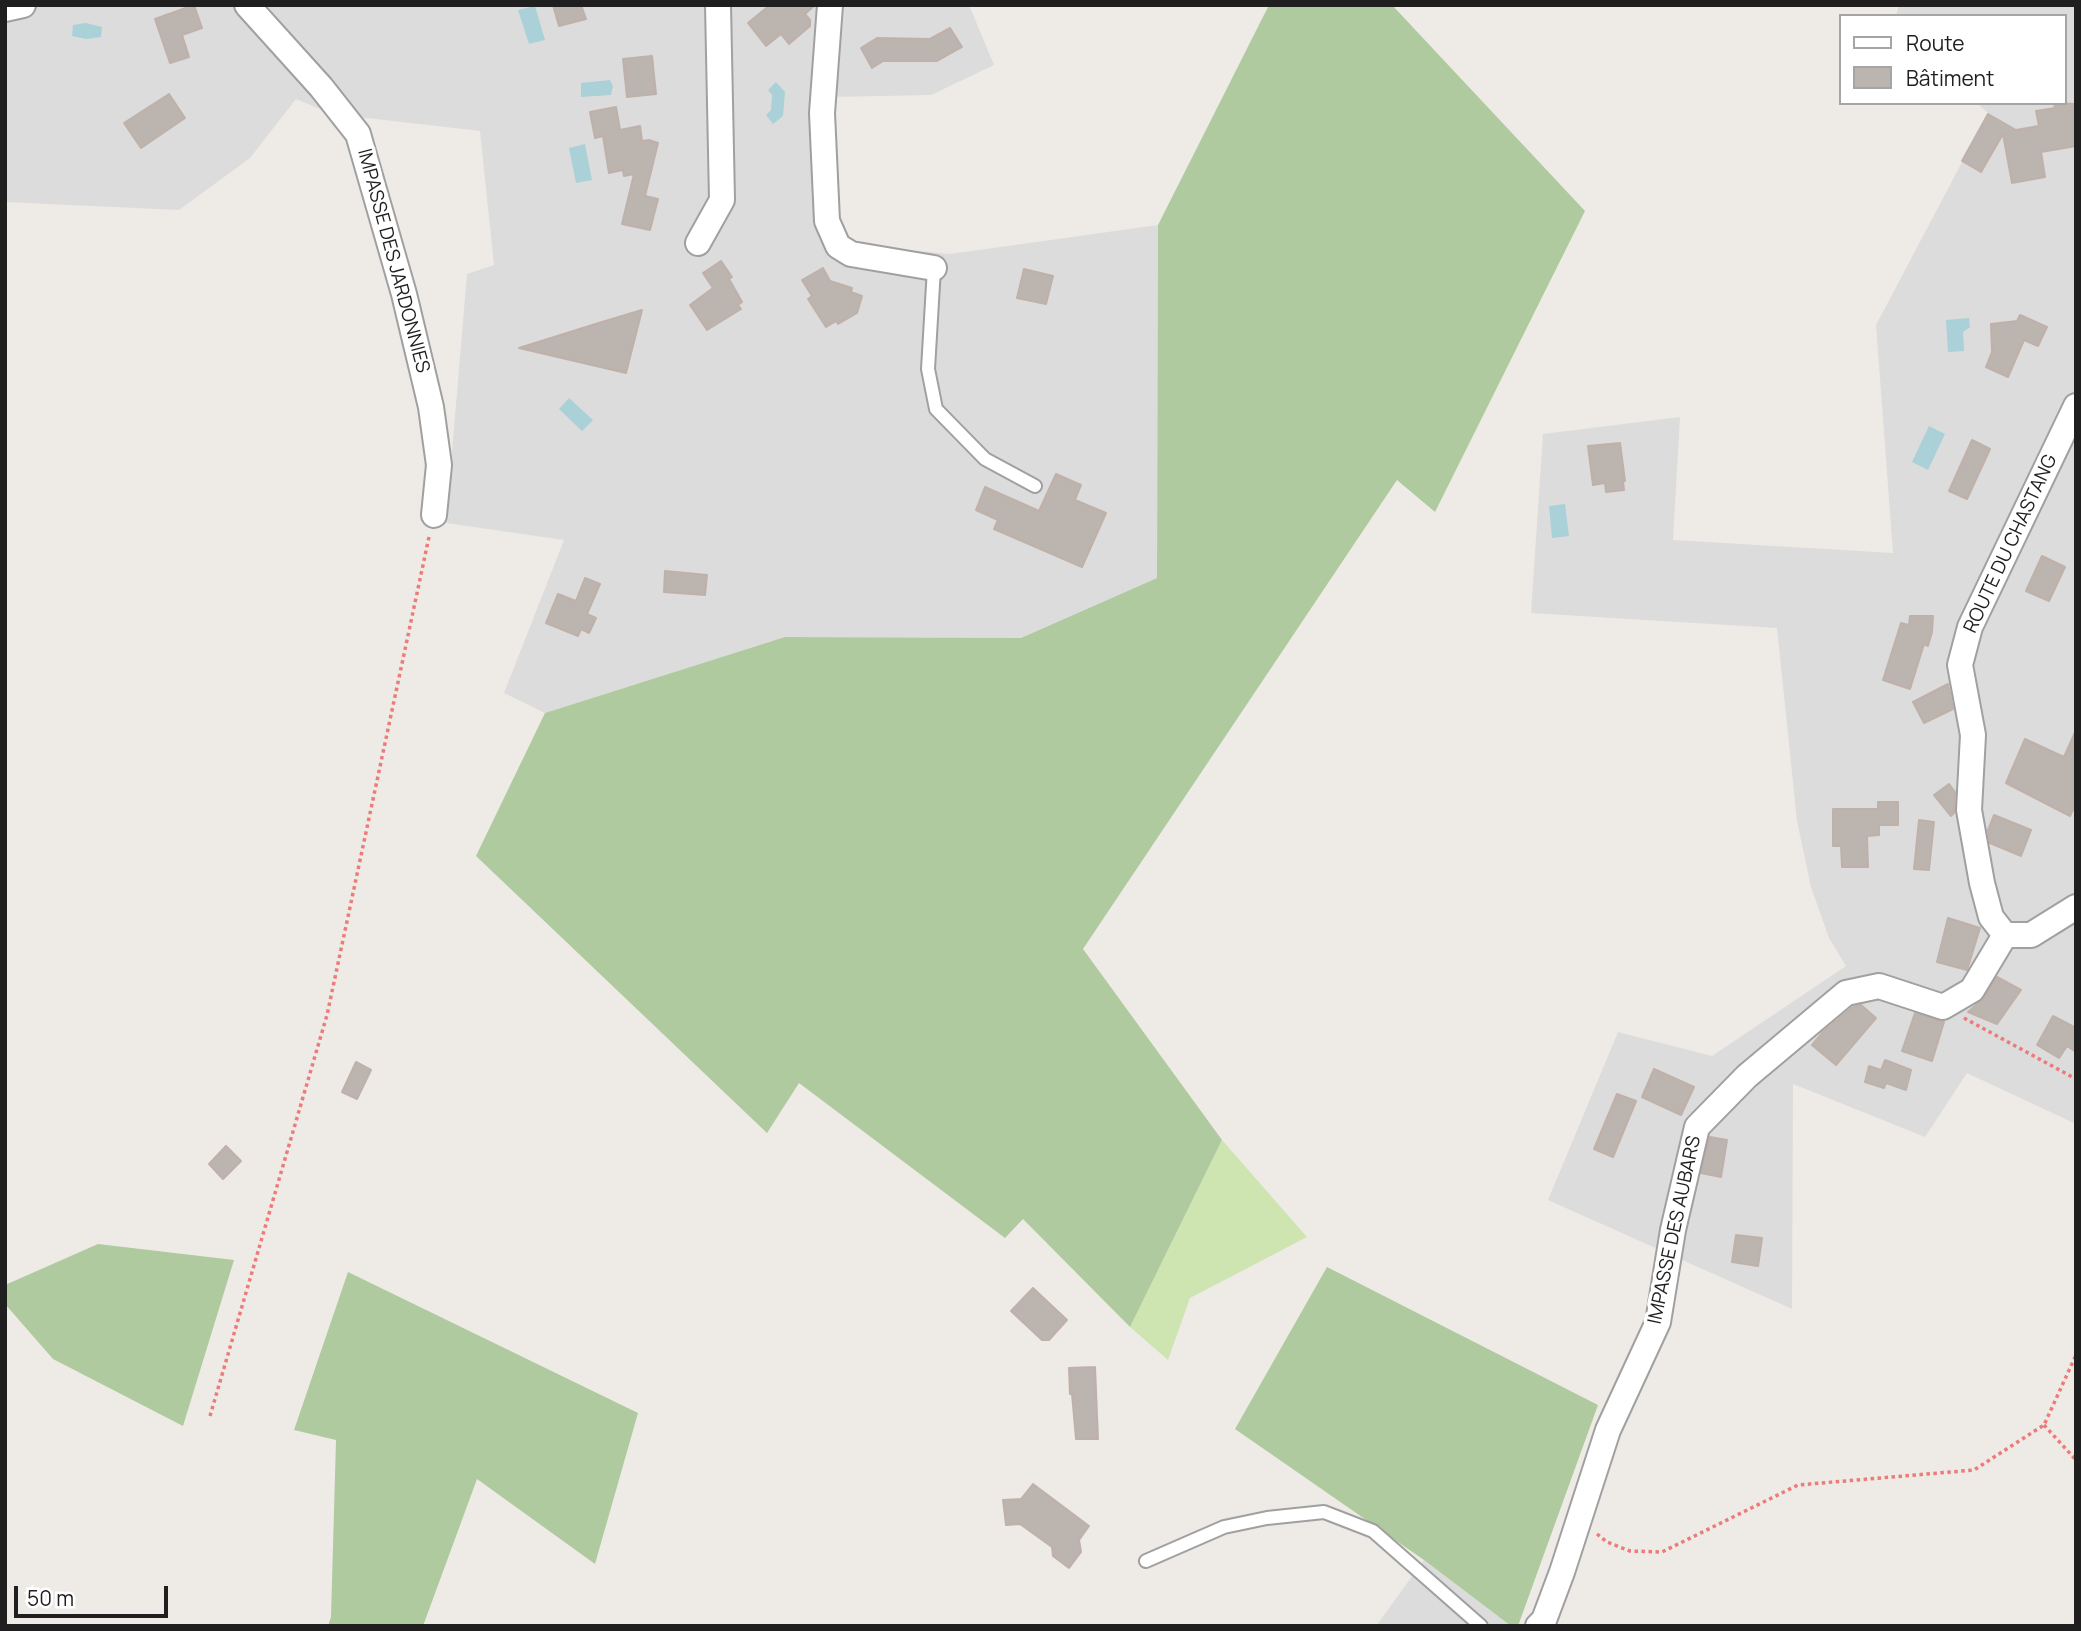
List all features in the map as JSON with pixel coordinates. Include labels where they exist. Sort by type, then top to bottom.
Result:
[{"type":"street","points":[[5,9],[23,5]]},
{"type":"street","name":"IMPASSE DES JARDONNIES","points":[[247,5],[321,87],[358,134],[404,294],[431,407],[439,464],[433,515]]},
{"type":"street","points":[[698,243],[722,200],[718,5]]},
{"type":"street","points":[[830,5],[822,113],[827,221],[838,246],[850,254],[934,268]]},
{"type":"street","name":"ROUTE DU CHASTANG","points":[[2005,935],[1991,917],[1969,810],[1973,734],[1961,665],[1970,627],[2076,406]]},
{"type":"street","points":[[1943,1007],[1972,990],[2005,935],[2031,935],[2076,907]]},
{"type":"street","name":"IMPASSE DES AUBARS","points":[[1538,1626],[1544,1620],[1558,1584],[1608,1430],[1658,1322],[1673,1230],[1697,1127],[1747,1076],[1846,993],[1879,986],[1943,1007]]},
{"type":"lane","points":[[934,268],[928,369],[936,409],[985,459],[1035,486]]},
{"type":"lane","points":[[1146,1560],[1224,1527],[1267,1518],[1324,1512],[1373,1531],[1480,1626]]},
{"type":"path","points":[[210,1416],[327,1015],[433,515]]},
{"type":"path","points":[[1943,1007],[2076,1079]]},
{"type":"path","points":[[1580,1518],[1607,1542],[1630,1551],[1662,1552],[1798,1485],[1974,1470],[2044,1425],[2076,1355]]},
{"type":"path","points":[[2044,1425],[2076,1460]]},
{"type":"shaded area","points":[[5,5],[969,5],[994,65],[931,95],[828,97],[839,229],[857,245],[950,254],[1158,225],[1157,578],[1021,638],[785,637],[545,713],[504,693],[564,540],[446,523],[467,274],[494,265],[480,131],[332,114],[296,99],[250,158],[179,210],[5,202]]},
{"type":"shaded area","points":[[1899,5],[2076,5],[2076,1124],[1967,1073],[1925,1137],[1793,1084],[1792,1309],[1548,1200],[1618,1032],[1712,1056],[1846,966],[1829,938],[1811,887],[1797,821],[1777,628],[1531,613],[1543,434],[1680,417],[1673,540],[1893,553],[1876,325],[1988,113],[1979,105],[2067,105],[2067,14],[1897,14]]},
{"type":"shaded area","points":[[1424,1560],[1511,1626],[1376,1626]]},
{"type":"green space","points":[[1269,5],[1392,5],[1585,211],[1435,512],[1397,480],[1083,949],[1222,1140],[1130,1327],[1023,1219],[1005,1238],[799,1083],[767,1133],[476,856],[545,713],[785,637],[1021,638],[1157,578],[1158,225]]},
{"type":"green space","points":[[1222,1140],[1307,1237],[1190,1298],[1168,1360],[1130,1327]]},
{"type":"green space","points":[[98,1244],[234,1260],[183,1426],[53,1359],[5,1304],[5,1285]]},
{"type":"green space","points":[[1327,1267],[1598,1405],[1518,1626],[1511,1626],[1424,1560],[1235,1429]]},
{"type":"green space","points":[[348,1272],[638,1413],[595,1564],[477,1479],[423,1626],[328,1626],[331,1617],[336,1440],[294,1430]]},
{"type":"water","points":[[535,6],[545,40],[529,44],[518,10]]},
{"type":"water","points":[[86,23],[102,27],[101,37],[86,39],[72,36],[73,25]]},
{"type":"water","points":[[610,80],[613,86],[611,95],[581,97],[581,83]]},
{"type":"water","points":[[776,82],[785,92],[783,116],[773,124],[766,115],[771,110],[772,95],[768,90]]},
{"type":"water","points":[[585,144],[592,180],[576,183],[569,148]]},
{"type":"water","points":[[1969,318],[1970,327],[1963,332],[1964,351],[1948,352],[1946,320]]},
{"type":"water","points":[[569,398],[593,420],[582,431],[559,409]]},
{"type":"water","points":[[1929,426],[1945,434],[1928,470],[1912,462]]},
{"type":"water","points":[[1565,504],[1569,536],[1552,538],[1549,506]]},
{"type":"building","points":[[194,5],[202,28],[182,35],[189,57],[170,63],[155,19]]},
{"type":"building","points":[[553,5],[581,5],[586,19],[559,26]]},
{"type":"building","points":[[770,5],[815,5],[805,14],[810,20],[810,26],[789,44],[781,34],[766,46],[748,23]]},
{"type":"building","points":[[950,28],[962,47],[937,61],[883,61],[872,68],[861,48],[877,38],[930,39]]},
{"type":"building","points":[[652,56],[656,94],[627,97],[623,59]]},
{"type":"building","points":[[169,94],[185,118],[141,148],[124,123]]},
{"type":"building","points":[[2076,104],[2076,146],[2041,152],[2045,177],[2012,183],[2003,134],[1981,172],[1962,161],[1988,114],[2016,130],[2039,126],[2036,111],[2055,108],[2054,105]]},
{"type":"building","points":[[616,107],[620,130],[640,126],[642,141],[658,143],[645,196],[658,199],[650,230],[622,224],[634,174],[624,176],[623,170],[609,173],[603,136],[595,138],[590,112]]},
{"type":"building","points":[[721,261],[732,277],[729,279],[742,302],[738,305],[741,309],[707,330],[690,305],[713,288],[703,273]]},
{"type":"building","points":[[823,268],[830,281],[852,288],[851,292],[862,296],[857,313],[838,324],[836,321],[826,327],[808,299],[812,296],[802,280]]},
{"type":"building","points":[[1024,269],[1053,276],[1046,304],[1017,298]]},
{"type":"building","points":[[642,310],[626,373],[519,348],[602,322]]},
{"type":"building","points":[[2020,315],[2047,327],[2038,346],[2024,340],[2008,377],[1986,367],[1992,352],[1991,324],[2017,321]]},
{"type":"building","points":[[1972,440],[1990,449],[1967,499],[1949,491]]},
{"type":"building","points":[[1620,443],[1624,490],[1606,492],[1605,483],[1593,485],[1588,446]]},
{"type":"building","points":[[1056,474],[1081,485],[1075,500],[1106,513],[1082,567],[994,529],[998,520],[976,510],[985,487],[1039,511]]},
{"type":"building","points":[[2042,556],[2065,567],[2049,601],[2026,591]]},
{"type":"building","points":[[665,571],[707,575],[705,595],[664,592]]},
{"type":"building","points":[[585,578],[600,584],[587,614],[596,618],[589,633],[581,629],[578,636],[546,623],[558,594],[576,601]]},
{"type":"building","points":[[1910,616],[1933,616],[1928,646],[1924,644],[1910,689],[1883,680],[1901,623],[1909,625]]},
{"type":"building","points":[[1948,684],[1953,709],[1924,723],[1913,702]]},
{"type":"building","points":[[2076,730],[2076,804],[2070,816],[2006,783],[2025,739],[2064,757]]},
{"type":"building","points":[[1949,784],[1955,792],[1954,813],[1951,816],[1934,795]]},
{"type":"building","points":[[1878,802],[1898,802],[1898,825],[1879,825],[1879,835],[1867,836],[1868,867],[1842,867],[1841,846],[1833,846],[1833,809],[1878,809]]},
{"type":"building","points":[[1994,815],[2031,830],[2021,856],[1990,843],[1988,830]]},
{"type":"building","points":[[1919,820],[1934,822],[1929,870],[1914,869]]},
{"type":"building","points":[[1948,918],[1980,928],[1967,970],[1937,962]]},
{"type":"building","points":[[1997,977],[2021,990],[1997,1024],[1968,1012],[1984,998]]},
{"type":"building","points":[[1861,1005],[1876,1018],[1836,1065],[1812,1045],[1853,1007]]},
{"type":"building","points":[[1915,1013],[1944,1022],[1932,1061],[1902,1051]]},
{"type":"building","points":[[2053,1016],[2076,1028],[2076,1052],[2067,1046],[2059,1058],[2037,1045]]},
{"type":"building","points":[[1885,1060],[1911,1070],[1906,1090],[1886,1083],[1884,1088],[1865,1082],[1869,1066],[1881,1070]]},
{"type":"building","points":[[356,1062],[371,1070],[357,1099],[342,1092]]},
{"type":"building","points":[[1654,1069],[1694,1087],[1681,1115],[1642,1097]]},
{"type":"building","points":[[1617,1094],[1636,1101],[1613,1157],[1594,1149]]},
{"type":"building","points":[[1710,1137],[1727,1140],[1721,1177],[1701,1173]]},
{"type":"building","points":[[226,1146],[241,1161],[223,1179],[209,1164]]},
{"type":"building","points":[[1736,1235],[1762,1238],[1758,1266],[1732,1262]]},
{"type":"building","points":[[1033,1288],[1067,1320],[1049,1340],[1042,1340],[1011,1311]]},
{"type":"building","points":[[1095,1367],[1098,1439],[1076,1439],[1069,1368]]},
{"type":"building","points":[[1033,1484],[1089,1526],[1079,1540],[1081,1552],[1069,1568],[1053,1556],[1052,1547],[1020,1524],[1006,1525],[1003,1500],[1021,1499]]}]
